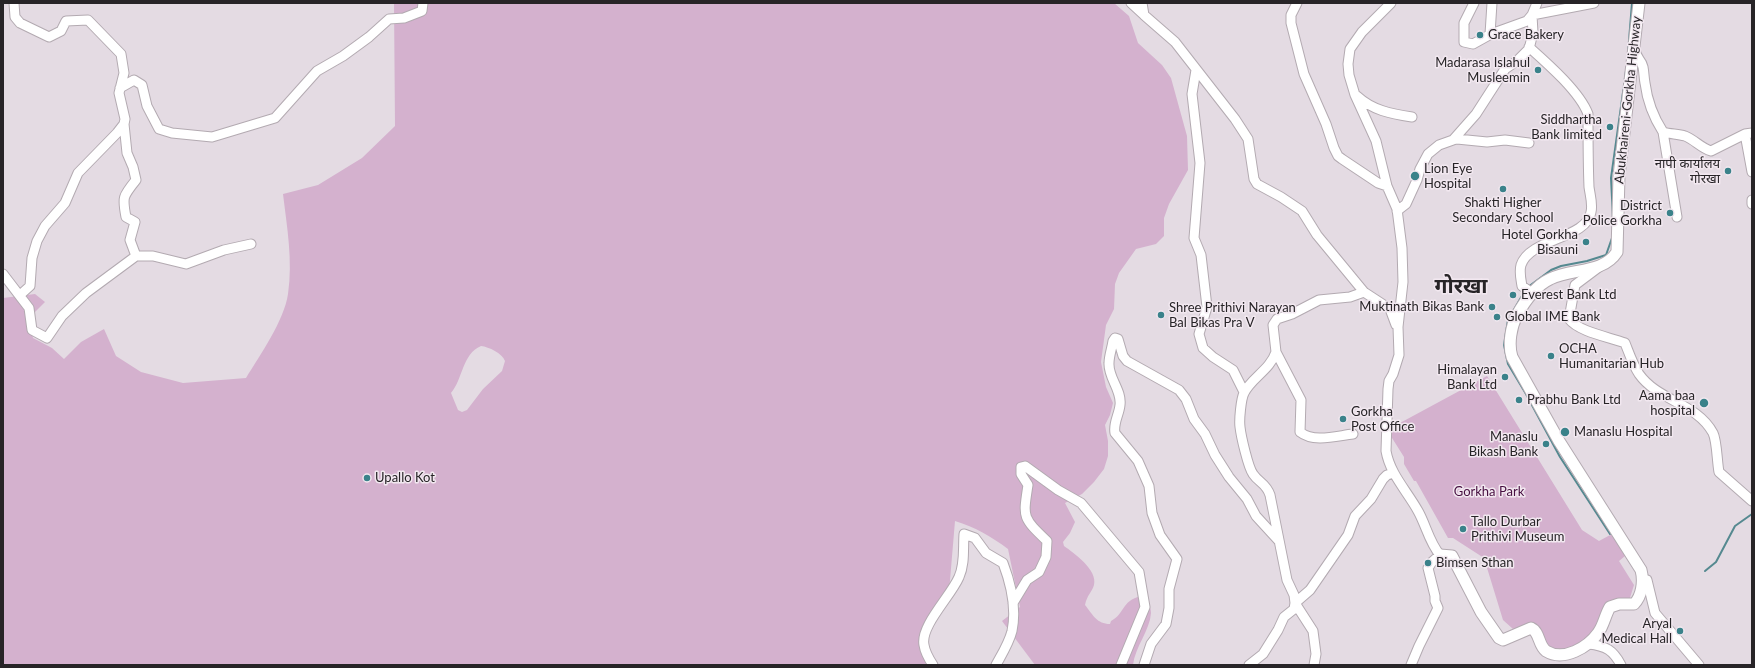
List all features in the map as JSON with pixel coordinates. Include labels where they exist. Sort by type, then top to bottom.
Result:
[{"type":"main road","name":"Abukhaireni-Gorkha Highway","points":[[1639,3],[1618,176],[1617,252],[1613,258],[1600,266],[1561,274],[1549,279],[1532,293],[1522,306],[1514,322],[1511,336],[1511,352],[1512,357],[1559,441],[1641,570],[1642,579]]},
{"type":"main road","points":[[1440,555],[1452,556],[1481,612],[1501,640],[1531,628],[1535,631],[1543,648],[1554,654],[1568,654],[1590,644],[1601,628],[1610,607],[1619,604],[1634,604],[1637,601],[1641,593],[1642,579]]},
{"type":"street","points":[[14,3],[15,17],[20,23],[49,36],[61,31],[66,22],[88,20],[121,54],[124,73],[119,93],[125,119],[124,124],[127,153],[133,167],[136,180],[125,193],[124,204],[126,217],[135,222],[130,240],[136,256]]},
{"type":"street","points":[[120,88],[134,80],[142,85],[147,106],[159,129],[172,134],[212,137],[227,133],[275,118],[316,71],[356,46],[389,19],[404,18],[422,11],[423,3]]},
{"type":"street","points":[[1131,3],[1175,42],[1230,113],[1248,139],[1254,179],[1257,184],[1281,197],[1302,211],[1317,235],[1364,292],[1390,309],[1398,327]]},
{"type":"street","points":[[1142,3],[1144,15]]},
{"type":"street","points":[[1297,3],[1291,14],[1293,34],[1304,74],[1326,124],[1334,148],[1338,156],[1342,159],[1378,183],[1387,186]]},
{"type":"street","points":[[1391,3],[1362,32],[1350,49],[1349,75],[1355,95],[1376,141],[1387,186],[1397,211],[1402,248],[1403,282],[1398,327],[1399,355],[1393,374],[1389,381],[1386,451],[1394,473],[1417,510],[1435,550],[1440,555],[1428,568],[1436,596],[1435,602],[1438,608],[1411,665]]},
{"type":"street","points":[[1474,3],[1464,23],[1464,42],[1473,44],[1490,34],[1527,21],[1532,15],[1537,3]]},
{"type":"street","points":[[1490,34],[1492,3]]},
{"type":"street","points":[[1532,15],[1594,3]]},
{"type":"street","points":[[1453,140],[1476,114],[1505,69],[1517,61],[1529,47],[1533,33],[1532,15]]},
{"type":"street","points":[[1634,41],[1636,57],[1642,62],[1644,83],[1658,124],[1663,132],[1677,217]]},
{"type":"street","points":[[1529,47],[1565,82],[1585,106],[1588,114],[1589,190],[1592,212],[1579,228],[1540,246],[1527,255],[1522,265],[1521,279],[1522,286],[1532,293]]},
{"type":"street","points":[[1196,70],[1192,94],[1200,163],[1194,238],[1201,256],[1207,307],[1199,334],[1203,348],[1213,357],[1233,370],[1244,392],[1240,426],[1248,465],[1253,475],[1268,487],[1287,580],[1294,595],[1295,603],[1294,609],[1284,617],[1263,654],[1249,665]]},
{"type":"street","points":[[1355,95],[1367,105],[1393,114],[1412,117]]},
{"type":"street","points":[[20,296],[30,286],[32,258],[37,241],[45,226],[65,203],[78,173],[124,124]]},
{"type":"street","points":[[1663,132],[1684,136],[1699,143],[1704,149],[1711,151],[1748,134],[1752,172]]},
{"type":"street","points":[[1397,211],[1406,204],[1417,180],[1420,169],[1428,154],[1439,145],[1457,138],[1487,142],[1505,140],[1529,143]]},
{"type":"street","points":[[3,274],[29,308],[32,330],[47,338],[62,316],[86,293],[136,256],[153,256],[186,264],[224,250],[251,244]]},
{"type":"street","points":[[1600,266],[1575,285],[1568,319],[1580,328],[1625,343],[1639,374],[1666,397],[1699,415],[1714,434],[1719,472],[1752,501]]},
{"type":"street","points":[[1353,434],[1316,438],[1306,437],[1300,432],[1301,400],[1276,352],[1273,325],[1277,319],[1292,314],[1319,300],[1350,298],[1364,292]]},
{"type":"street","points":[[1144,665],[1151,644],[1166,624],[1169,608],[1169,589],[1177,559],[1160,535],[1152,513],[1149,486],[1138,461],[1115,433],[1114,428],[1120,405],[1120,393],[1113,380],[1109,364],[1113,341],[1116,338],[1118,339],[1123,356],[1127,361],[1179,390],[1186,399],[1194,419],[1205,434],[1215,455],[1229,477],[1247,498],[1256,516],[1278,540]]},
{"type":"street","points":[[1244,392],[1270,364],[1276,352]]},
{"type":"street","points":[[1013,603],[1027,580],[1039,572],[1046,557],[1047,541],[1031,526],[1024,512],[1028,485],[1020,474],[1021,467],[1025,466],[1058,490],[1081,503],[1139,572],[1145,607],[1121,665]]},
{"type":"street","points":[[1295,603],[1310,590],[1348,535],[1355,516],[1371,499],[1383,479],[1387,475],[1394,473]]},
{"type":"street","points":[[933,665],[923,644],[925,631],[959,577],[964,564],[964,534],[975,538],[986,553],[1003,563],[1011,586],[1013,603],[1012,630],[996,665]]},
{"type":"street","points":[[1642,579],[1647,580],[1655,613],[1699,665]]},
{"type":"street","points":[[1295,603],[1313,631],[1316,654],[1314,665]]},
{"type":"street","points":[[1601,628],[1602,639],[1605,646],[1613,653],[1621,665]]},
{"type":"street","points":[[1590,644],[1605,646]]},
{"type":"green space","points":[[394,3],[1114,3],[1129,16],[1138,43],[1162,65],[1171,78],[1187,136],[1188,170],[1169,204],[1164,218],[1164,236],[1156,244],[1136,249],[1119,273],[1115,284],[1114,309],[1106,325],[1101,362],[1106,387],[1113,403],[1110,415],[1105,425],[1108,441],[1108,456],[1104,469],[1094,482],[1082,494],[1065,503],[1075,522],[1070,533],[1063,542],[1064,546],[1084,562],[1092,574],[1094,585],[1085,605],[1098,621],[1110,624],[1111,621],[1119,615],[1126,604],[1135,598],[1141,596],[1149,601],[1151,613],[1150,619],[1134,658],[1133,665],[1035,665],[1002,621],[1020,607],[1008,549],[983,533],[955,521],[949,592],[921,634],[926,665],[3,665],[3,298],[35,294],[45,302],[29,318],[33,338],[52,348],[64,359],[81,342],[104,329],[116,356],[141,372],[183,383],[246,378],[277,326],[286,304],[290,257],[283,194],[318,185],[362,158],[395,126]],"holes":[[[481,346],[501,355],[505,361],[502,371],[483,389],[467,410],[462,412],[458,410],[451,393],[470,355]]]},
{"type":"green space","name":"Gorkha Park","points":[[1487,376],[1582,530],[1599,541],[1612,534],[1625,556],[1619,561],[1634,585],[1629,601],[1610,600],[1602,612],[1592,635],[1571,648],[1548,648],[1533,623],[1513,629],[1503,620],[1484,558],[1453,538],[1448,538],[1416,481],[1414,481],[1404,464],[1404,457],[1387,430]]},
{"type":"waterway","points":[[1628,53],[1632,3]]},
{"type":"waterway","points":[[1613,218],[1611,178],[1626,71]]},
{"type":"waterway","points":[[1528,287],[1551,270],[1561,266],[1587,261],[1606,255],[1612,238]]},
{"type":"waterway","points":[[1523,294],[1508,320],[1504,345],[1508,364],[1560,457],[1610,534]]},
{"type":"waterway","points":[[1705,571],[1716,562],[1735,526],[1752,514]]},
{"type":"place","name":"Grace Bakery","points":[[1480,35]]},
{"type":"place","name":"Madarasa Islahul Musleemin","points":[[1538,70]]},
{"type":"place","name":"Siddhartha Bank limited","points":[[1610,127]]},
{"type":"place","name":"नापी कार्यालय गोरखा","points":[[1728,171]]},
{"type":"place","name":"Lion Eye Hospital","points":[[1415,176]]},
{"type":"place","name":"Shakti Higher Secondary School","points":[[1503,189]]},
{"type":"place","name":"District Police Gorkha","points":[[1670,213]]},
{"type":"place","name":"Hotel Gorkha Bisauni","points":[[1586,242]]},
{"type":"place","name":"Everest Bank Ltd","points":[[1513,295]]},
{"type":"place","name":"Muktinath Bikas Bank","points":[[1492,307]]},
{"type":"place","name":"Shree Prithivi Narayan Bal Bikas Pra V","points":[[1161,315]]},
{"type":"place","name":"Global IME Bank","points":[[1497,317]]},
{"type":"place","name":"OCHA Humanitarian Hub","points":[[1551,356]]},
{"type":"place","name":"Himalayan Bank Ltd","points":[[1505,377]]},
{"type":"place","name":"Prabhu Bank Ltd","points":[[1519,400]]},
{"type":"place","name":"Aama baa hospital","points":[[1704,403]]},
{"type":"place","name":"Gorkha Post Office","points":[[1343,419]]},
{"type":"place","name":"Manaslu Hospital","points":[[1565,432]]},
{"type":"place","name":"Manaslu Bikash Bank","points":[[1546,444]]},
{"type":"place","name":"Upallo Kot","points":[[367,478]]},
{"type":"place","name":"Tallo Durbar Prithivi Museum","points":[[1463,529]]},
{"type":"place","name":"Bimsen Sthan","points":[[1428,563]]},
{"type":"place","name":"Aryal Medical Hall","points":[[1680,631]]},
{"type":"district","name":"गोरखा","points":[[1461,286]]}]
